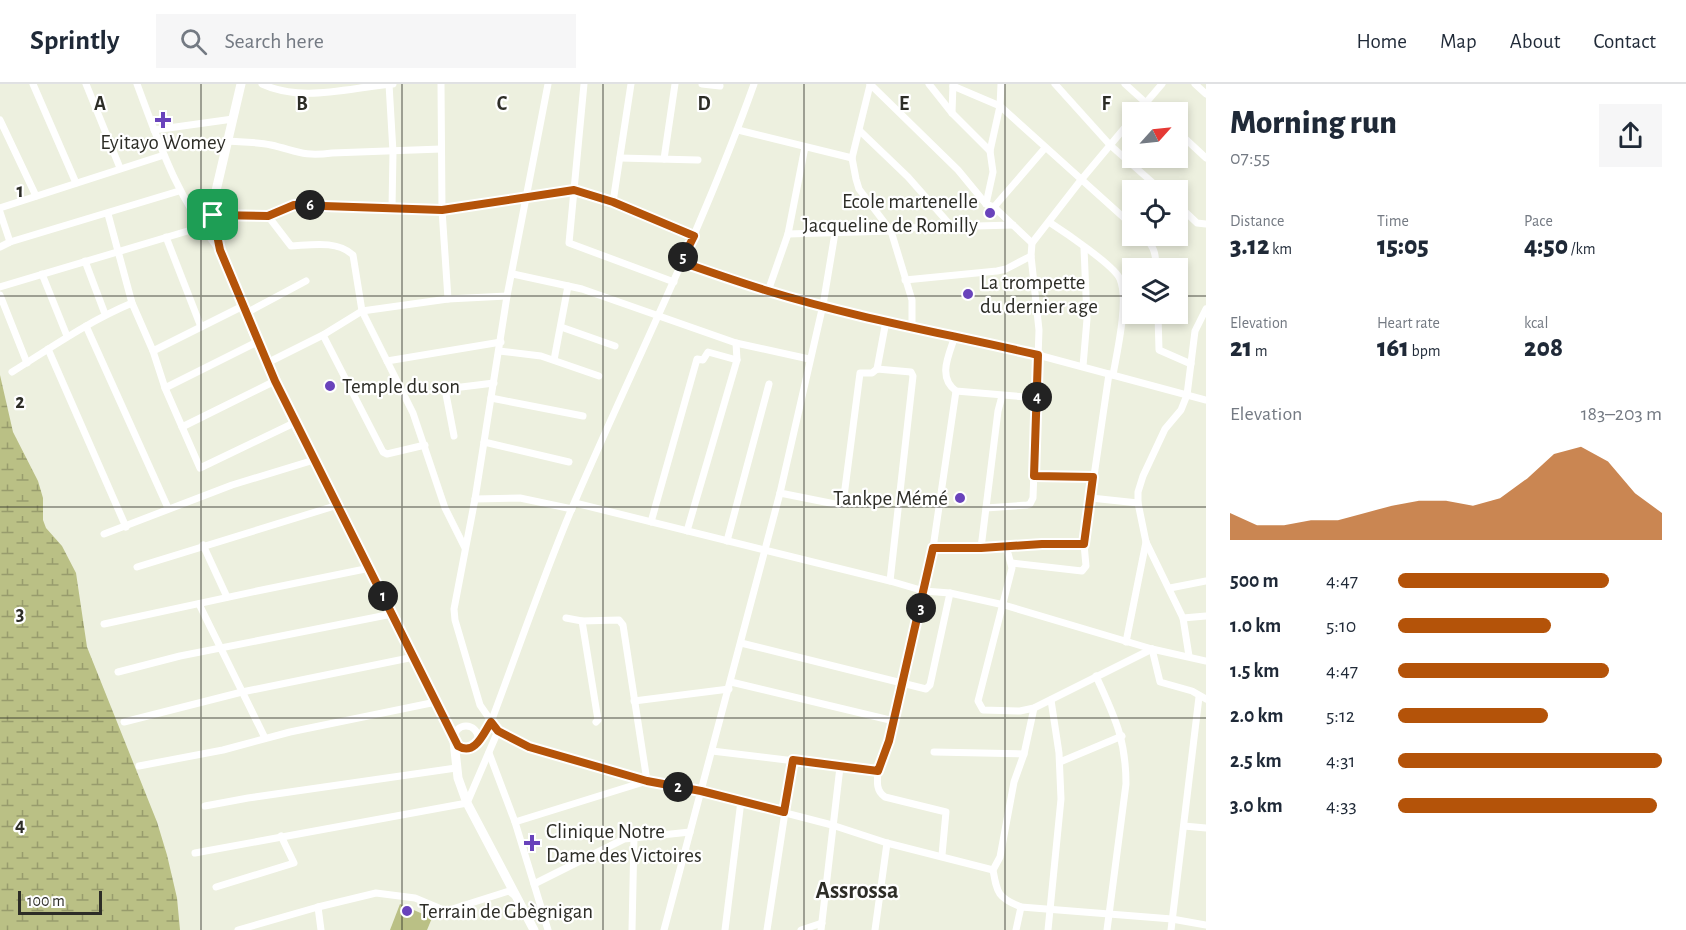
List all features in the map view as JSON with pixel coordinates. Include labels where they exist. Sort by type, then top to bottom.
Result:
[{"type":"main road","points":[[241,84],[218,178],[213,215],[220,250],[257,342],[294,423],[370,568],[454,741],[456,768],[466,803],[534,930]]},
{"type":"street","points":[[33,84],[76,183]]},
{"type":"street","points":[[86,84],[120,168]]},
{"type":"street","points":[[137,84],[180,191],[201,227],[220,250]]},
{"type":"street","points":[[262,84],[274,90],[293,93],[391,84],[392,208]]},
{"type":"street","points":[[441,84],[442,210],[448,299]]},
{"type":"street","points":[[548,84],[507,296],[454,615],[480,705],[498,731],[529,747],[647,781],[701,791],[784,812],[887,843],[942,855],[993,870]]},
{"type":"street","points":[[584,84],[569,243],[674,282]]},
{"type":"street","points":[[613,202],[631,84]]},
{"type":"street","points":[[664,159],[675,84]]},
{"type":"street","points":[[702,84],[720,86]]},
{"type":"street","points":[[477,744],[477,732],[469,726],[458,729],[454,741],[460,748],[466,750],[477,744],[491,722],[573,506],[694,236],[738,130],[754,84]]},
{"type":"street","points":[[870,84],[852,158],[859,189],[891,231],[912,300],[912,328]]},
{"type":"street","points":[[870,84],[958,170],[986,204],[994,207],[1032,243]]},
{"type":"street","points":[[929,84],[952,113],[990,151]]},
{"type":"street","points":[[986,204],[993,172],[990,151],[1000,106],[1001,84]]},
{"type":"street","points":[[1055,84],[1110,145],[1150,180]]},
{"type":"street","points":[[1125,84],[1145,102]]},
{"type":"street","points":[[1147,102],[1162,84]]},
{"type":"street","points":[[1195,84],[1206,94]]},
{"type":"street","points":[[952,113],[953,85],[1000,106],[1122,216]]},
{"type":"street","points":[[154,129],[233,119]]},
{"type":"street","points":[[0,120],[36,196]]},
{"type":"street","points":[[738,130],[852,158]]},
{"type":"street","points":[[860,131],[908,177],[952,227]]},
{"type":"street","points":[[986,508],[1030,504],[1033,498],[1039,330],[1031,256],[1032,243],[1122,131]]},
{"type":"street","points":[[228,141],[271,145],[292,152],[314,155],[441,149]]},
{"type":"street","points":[[1188,141],[1206,158]]},
{"type":"street","points":[[768,291],[788,234],[805,147]]},
{"type":"street","points":[[994,207],[1045,148]]},
{"type":"street","points":[[10,242],[0,210],[36,196],[164,155]]},
{"type":"street","points":[[620,158],[698,160]]},
{"type":"street","points":[[213,215],[268,216],[294,205],[442,210],[574,190],[613,202],[694,236]]},
{"type":"street","points":[[0,247],[10,242],[180,191]]},
{"type":"street","points":[[108,214],[120,251],[132,303],[153,351],[165,388],[200,468],[294,423]]},
{"type":"street","points":[[1188,215],[1197,223],[1206,224]]},
{"type":"street","points":[[268,216],[291,246],[327,245],[346,249],[353,255],[362,311],[413,413],[445,507],[465,548]]},
{"type":"street","points":[[1012,563],[1082,571],[1086,566],[1084,544],[1093,477],[1120,330],[1123,290],[1120,277],[1112,268],[1049,222]]},
{"type":"street","points":[[788,234],[1013,225]]},
{"type":"street","points":[[0,287],[201,227]]},
{"type":"street","points":[[664,930],[780,493],[823,305],[835,233]]},
{"type":"street","points":[[166,237],[201,327]]},
{"type":"street","points":[[1083,366],[1087,319],[1084,248]]},
{"type":"street","points":[[905,280],[997,271],[1006,269],[1031,256]]},
{"type":"street","points":[[85,261],[105,314]]},
{"type":"street","points":[[681,262],[768,291],[912,328],[1083,366],[1206,400]]},
{"type":"street","points":[[42,274],[67,336]]},
{"type":"street","points":[[513,274],[582,289],[736,343],[809,359]]},
{"type":"street","points":[[153,351],[201,327],[306,281]]},
{"type":"street","points":[[554,360],[568,286]]},
{"type":"street","points":[[0,295],[27,363]]},
{"type":"street","points":[[267,363],[323,335],[362,311],[448,299],[507,296]]},
{"type":"street","points":[[12,372],[105,314],[132,303]]},
{"type":"street","points":[[1189,656],[1183,618],[1146,542],[1138,492],[1165,429],[1181,410],[1187,395],[1195,332],[1206,309]]},
{"type":"street","points":[[780,493],[843,504],[860,373],[872,373],[877,369],[886,321]]},
{"type":"street","points":[[1158,324],[1159,350],[1191,363]]},
{"type":"street","points":[[86,326],[168,508]]},
{"type":"street","points":[[561,327],[615,346]]},
{"type":"street","points":[[323,335],[383,452],[387,454],[425,445]]},
{"type":"street","points":[[955,336],[945,370],[947,381],[956,391],[1037,398]]},
{"type":"street","points":[[165,388],[257,342]]},
{"type":"street","points":[[387,361],[501,342]]},
{"type":"street","points":[[687,531],[737,360],[736,343]]},
{"type":"street","points":[[48,349],[126,527]]},
{"type":"street","points":[[499,351],[534,355],[599,376]]},
{"type":"street","points":[[651,522],[696,359],[703,360],[708,352],[737,360]]},
{"type":"street","points":[[877,369],[911,372],[913,376],[890,581]]},
{"type":"street","points":[[182,427],[275,381]]},
{"type":"street","points":[[454,436],[445,389],[494,383]]},
{"type":"street","points":[[727,541],[769,384]]},
{"type":"street","points":[[942,855],[946,812],[885,797],[879,791],[877,784],[878,771],[889,741],[903,684],[933,548],[956,391]]},
{"type":"street","points":[[981,548],[997,419],[1002,396]]},
{"type":"street","points":[[491,398],[583,416]]},
{"type":"street","points":[[484,442],[569,462]]},
{"type":"street","points":[[104,534],[232,485],[314,460]]},
{"type":"street","points":[[1034,476],[1093,477]]},
{"type":"street","points":[[475,499],[520,498],[651,522],[924,591],[950,593],[1004,605],[1126,642],[1206,661]]},
{"type":"street","points":[[1091,498],[1138,503]]},
{"type":"street","points":[[137,567],[338,505]]},
{"type":"street","points":[[1126,642],[1146,542]]},
{"type":"street","points":[[933,548],[1084,544]]},
{"type":"street","points":[[203,545],[227,597]]},
{"type":"street","points":[[1006,546],[1012,568],[978,701],[983,710],[1020,711],[1034,708],[1152,649]]},
{"type":"street","points":[[104,624],[370,568]]},
{"type":"street","points":[[1170,588],[1206,581]]},
{"type":"street","points":[[741,643],[926,689],[930,685],[950,593]]},
{"type":"street","points":[[199,604],[265,738]]},
{"type":"street","points":[[118,672],[180,656],[392,614]]},
{"type":"street","points":[[1183,618],[1206,616]]},
{"type":"street","points":[[566,618],[582,621],[621,621],[647,781]]},
{"type":"street","points":[[582,621],[598,720],[596,722]]},
{"type":"street","points":[[1152,649],[1160,682],[1192,691],[1202,698],[1171,930]]},
{"type":"street","points":[[124,722],[242,692],[414,657]]},
{"type":"street","points":[[1096,676],[1122,736],[1126,759],[1126,784],[1107,930]]},
{"type":"street","points":[[634,701],[730,686],[894,721]]},
{"type":"street","points":[[1048,930],[1061,799],[1060,762],[1051,700]]},
{"type":"street","points":[[139,766],[223,750],[265,738],[436,702]]},
{"type":"street","points":[[1034,708],[1024,754],[1011,793],[1000,857],[993,870],[998,893],[1003,900],[1021,907],[1172,919],[1206,925]]},
{"type":"street","points":[[195,853],[466,803],[498,731]]},
{"type":"street","points":[[1060,762],[1122,736]]},
{"type":"street","points":[[712,751],[878,771]]},
{"type":"street","points":[[934,752],[1024,754]]},
{"type":"street","points":[[489,753],[515,822],[548,930]]},
{"type":"street","points":[[767,930],[793,760]]},
{"type":"street","points":[[801,930],[822,927],[840,767]]},
{"type":"street","points":[[205,806],[456,768]]},
{"type":"street","points":[[515,822],[647,781]]},
{"type":"street","points":[[725,930],[741,801]]},
{"type":"street","points":[[1184,826],[1206,828]]},
{"type":"street","points":[[534,884],[616,842],[634,837],[690,832]]},
{"type":"street","points":[[216,887],[294,863],[281,836]]},
{"type":"street","points":[[632,930],[634,837]]},
{"type":"street","points":[[875,930],[887,843]]},
{"type":"street","points":[[238,930],[318,907],[383,892],[415,898],[446,911],[509,891],[516,897]]},
{"type":"street","points":[[318,907],[321,930]]},
{"type":"street","points":[[1016,930],[1021,907]]},
{"type":"green space","points":[[0,375],[13,432],[38,481],[43,498],[43,520],[46,528],[62,546],[76,573],[87,647],[157,822],[177,898],[180,930],[0,930]]},
{"type":"green space","name":"Terrain de Gbègnigan","points":[[400,904],[432,918],[427,930],[390,930]]},
{"type":"place","name":"Eyitayo Womey","points":[[163,120]]},
{"type":"place","name":"Ecole martenelle Jacqueline de Romilly","points":[[990,213]]},
{"type":"place","name":"La trompette du dernier age","points":[[968,294]]},
{"type":"place","name":"Temple du son","points":[[330,386]]},
{"type":"place","name":"Tankpe Mémé","points":[[960,498]]},
{"type":"place","name":"Clinique Notre Dame des Victoires","points":[[532,843]]},
{"type":"place","name":"Terrain de Gbègnigan","points":[[407,911]]},
{"type":"district","name":"Assrossa","points":[[857,890]]},
{"type":"route","points":[[574,190],[613,202],[694,236],[681,262],[768,291],[912,328],[1038,355],[1034,476],[1093,477],[1084,544],[933,548],[889,741],[878,771],[793,760],[784,812],[701,791],[647,781],[529,747],[498,731],[491,722],[475,746],[466,750],[460,748],[451,737],[338,505],[294,423],[257,342],[220,250],[213,215],[268,216],[294,205],[442,210],[574,190]]}]
